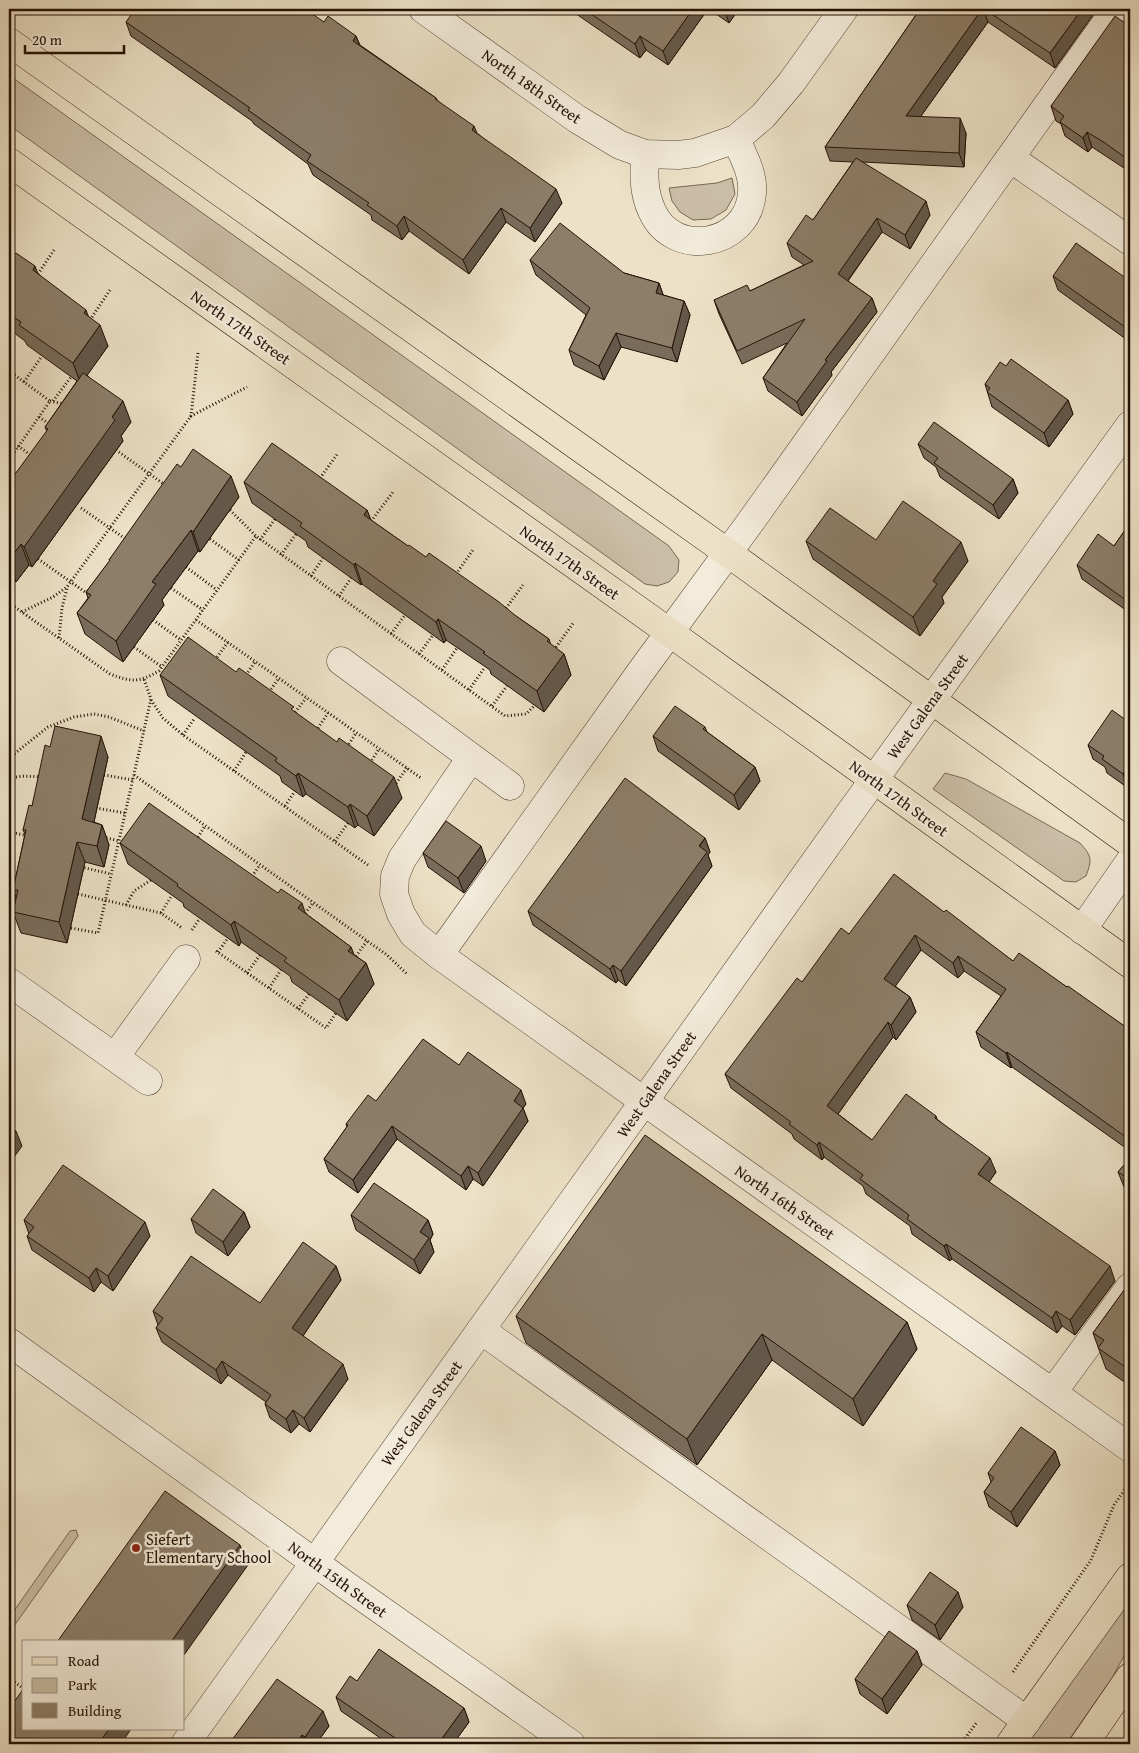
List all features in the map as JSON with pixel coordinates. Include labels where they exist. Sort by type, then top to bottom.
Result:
[{"type":"main road","points":[[9,42],[728,553],[1130,843]]},
{"type":"main road","name":"North 17th Street","points":[[9,162],[669,632],[1130,964]]},
{"type":"main road","points":[[1010,1744],[1130,1576]]},
{"type":"main road","points":[[1084,1744],[1130,1677]]},
{"type":"street","name":"North 18th Street","points":[[423,9],[577,119],[620,145],[646,154]]},
{"type":"street","points":[[736,139],[752,181],[749,208],[742,220],[733,230],[721,237],[708,241],[694,242],[668,232],[658,222],[651,210],[644,183],[646,154],[678,155],[695,153],[736,139],[764,116],[791,83],[844,9]]},
{"type":"street","points":[[440,955],[1116,9]]},
{"type":"street","points":[[1010,158],[1130,241]]},
{"type":"street","name":"West Galena Street","points":[[185,1744],[1130,425]]},
{"type":"street","points":[[341,661],[510,786]]},
{"type":"street","name":"North 16th Street","points":[[471,758],[402,859],[395,876],[394,894],[401,914],[413,934],[1130,1448]]},
{"type":"street","points":[[1082,930],[1130,861]]},
{"type":"street","points":[[115,1057],[188,946]]},
{"type":"street","points":[[9,982],[148,1081]]},
{"type":"street","points":[[1053,1392],[1130,1287]]},
{"type":"street","points":[[481,1330],[1027,1721]]},
{"type":"street","name":"North 15th Street","points":[[9,1342],[571,1744]]},
{"type":"path","points":[[29,272],[36,277],[54,250]]},
{"type":"path","points":[[86,325],[110,290]]},
{"type":"path","points":[[191,416],[198,353]]},
{"type":"path","points":[[24,382],[42,356]]},
{"type":"path","points":[[9,371],[52,401],[72,406]]},
{"type":"path","points":[[9,460],[39,417],[71,377]]},
{"type":"path","points":[[22,612],[53,597],[67,587],[191,416],[247,387]]},
{"type":"path","points":[[39,417],[55,428]]},
{"type":"path","points":[[18,446],[38,461]]},
{"type":"path","points":[[116,450],[170,489]]},
{"type":"path","points":[[316,483],[338,453]]},
{"type":"path","points":[[9,472],[22,482]]},
{"type":"path","points":[[368,526],[393,492]]},
{"type":"path","points":[[82,508],[130,541]]},
{"type":"path","points":[[230,510],[260,540],[505,716],[526,714],[535,705]]},
{"type":"path","points":[[260,540],[275,519]]},
{"type":"path","points":[[281,554],[296,534]]},
{"type":"path","points":[[9,604],[110,674],[135,681],[144,679],[162,667],[256,536]]},
{"type":"path","points":[[210,539],[239,560]]},
{"type":"path","points":[[454,576],[473,550]]},
{"type":"path","points":[[310,576],[323,558]]},
{"type":"path","points":[[38,559],[94,598]]},
{"type":"path","points":[[186,567],[217,590]]},
{"type":"path","points":[[339,596],[351,578]]},
{"type":"path","points":[[501,615],[523,585]]},
{"type":"path","points":[[59,638],[62,608],[67,587]]},
{"type":"path","points":[[171,588],[203,610]]},
{"type":"path","points":[[391,634],[405,615]]},
{"type":"path","points":[[153,620],[181,640]]},
{"type":"path","points":[[196,620],[427,782]]},
{"type":"path","points":[[550,655],[574,622]]},
{"type":"path","points":[[419,654],[433,634]]},
{"type":"path","points":[[214,662],[228,642]]},
{"type":"path","points":[[134,647],[162,667]]},
{"type":"path","points":[[442,670],[457,648]]},
{"type":"path","points":[[242,681],[255,662]]},
{"type":"path","points":[[469,690],[485,667]]},
{"type":"path","points":[[268,693],[279,678]]},
{"type":"path","points":[[144,679],[151,699],[164,718],[183,735],[372,867]]},
{"type":"path","points":[[492,706],[507,686]]},
{"type":"path","points":[[290,720],[306,698]]},
{"type":"path","points":[[71,928],[98,933],[151,699]]},
{"type":"path","points":[[315,732],[328,713]]},
{"type":"path","points":[[9,758],[48,727],[74,717],[94,714],[109,716],[144,731]]},
{"type":"path","points":[[183,735],[194,719]]},
{"type":"path","points":[[343,752],[356,733]]},
{"type":"path","points":[[369,764],[379,749]]},
{"type":"path","points":[[234,771],[246,752]]},
{"type":"path","points":[[391,790],[407,768]]},
{"type":"path","points":[[104,775],[133,780]]},
{"type":"path","points":[[134,775],[386,955],[407,974],[404,966]]},
{"type":"path","points":[[9,778],[37,776],[50,779]]},
{"type":"path","points":[[285,806],[295,791]]},
{"type":"path","points":[[96,808],[125,813]]},
{"type":"path","points":[[335,841],[348,823]]},
{"type":"path","points":[[194,842],[205,826]]},
{"type":"path","points":[[9,832],[34,838]]},
{"type":"path","points":[[96,836],[119,841]]},
{"type":"path","points":[[245,886],[260,865]]},
{"type":"path","points":[[81,867],[111,874]]},
{"type":"path","points":[[126,905],[134,891],[151,880]]},
{"type":"path","points":[[9,893],[23,900]]},
{"type":"path","points":[[161,913],[172,895]]},
{"type":"path","points":[[302,919],[313,903]]},
{"type":"path","points":[[188,946],[200,918]]},
{"type":"path","points":[[218,952],[228,938]]},
{"type":"path","points":[[352,963],[367,942]]},
{"type":"path","points":[[247,973],[260,955]]},
{"type":"path","points":[[269,988],[281,970]]},
{"type":"path","points":[[298,1009],[309,994]]},
{"type":"path","points":[[961,1744],[1091,1560],[1114,1505],[1130,1482]]},
{"type":"path","points":[[9,1678],[22,1688]]},
{"type":"path","points":[[1125,1744],[1130,1737]]},
{"type":"green space","points":[[9,77],[16,80],[669,546],[679,560],[678,572],[669,582],[657,586],[645,584],[9,125]]},
{"type":"green space","points":[[732,178],[735,194],[726,210],[711,219],[693,220],[680,212],[672,201],[669,188],[717,183]]},
{"type":"green space","points":[[945,773],[966,779],[1080,843],[1090,858],[1086,876],[1076,882],[1064,881],[933,789]]},
{"type":"green space","points":[[76,1530],[78,1536],[9,1633],[9,1618],[70,1531]]},
{"type":"green space","points":[[1130,1591],[1130,1645],[1112,1678],[1066,1744],[1022,1744]]},
{"type":"building","points":[[135,9],[305,9],[324,22],[328,16],[356,36],[353,41],[436,98],[474,126],[472,130],[556,189],[530,228],[501,208],[463,260],[404,216],[397,226],[367,205],[369,203],[307,161],[311,155],[248,110],[250,108],[126,22]]},
{"type":"building","points":[[584,9],[693,9],[663,51],[640,36],[635,44]]},
{"type":"building","points":[[920,9],[982,9],[906,116],[960,118],[959,153],[825,147]]},
{"type":"building","points":[[984,9],[1082,9],[1050,53]]},
{"type":"building","points":[[1115,16],[1125,23],[1130,16],[1130,161],[1087,132],[1083,138],[1060,122],[1064,116],[1051,106]]},
{"type":"building","points":[[856,158],[926,201],[905,235],[877,218],[838,274],[872,298],[825,360],[827,361],[797,402],[763,378],[805,319],[737,351],[714,300],[747,285],[750,291],[813,261],[787,243],[806,215],[813,220]]},
{"type":"building","points":[[560,223],[624,273],[659,283],[656,293],[684,301],[672,348],[616,333],[599,366],[569,350],[590,308],[530,260]]},
{"type":"building","points":[[1076,243],[1130,281],[1124,289],[1130,294],[1130,319],[1125,327],[1053,276]]},
{"type":"building","points":[[16,253],[35,266],[33,270],[86,310],[84,313],[100,325],[73,363],[19,325],[21,322],[9,314],[9,255],[12,257]]},
{"type":"building","points":[[1011,359],[1068,400],[1044,433],[987,392],[990,388],[985,384],[1000,362],[1006,366]]},
{"type":"building","points":[[83,373],[123,401],[112,417],[115,420],[24,547],[21,544],[9,560],[9,480],[48,429],[45,427]]},
{"type":"building","points":[[934,422],[1013,479],[993,505],[934,463],[938,458],[918,444]]},
{"type":"building","points":[[272,443],[367,510],[364,515],[426,557],[429,553],[549,639],[547,641],[564,654],[537,691],[438,619],[436,622],[355,563],[354,565],[300,526],[302,523],[244,482]]},
{"type":"building","points":[[193,449],[231,476],[193,532],[191,530],[152,582],[156,584],[116,641],[77,613],[91,595],[86,592],[177,464],[181,467]]},
{"type":"building","points":[[903,501],[961,542],[933,581],[937,584],[913,617],[806,541],[830,508],[876,540]]},
{"type":"building","points":[[1130,523],[1130,603],[1077,565],[1098,534],[1114,546]]},
{"type":"building","points":[[188,637],[236,672],[239,668],[294,707],[291,709],[337,742],[339,738],[394,777],[367,816],[350,804],[348,807],[298,773],[296,776],[275,761],[277,758],[160,675]]},
{"type":"building","points":[[675,706],[755,767],[734,795],[653,736]]},
{"type":"building","points":[[1112,710],[1130,723],[1130,775],[1125,771],[1123,774],[1102,759],[1104,756],[1088,745]]},
{"type":"building","points":[[55,726],[101,736],[82,819],[102,825],[97,846],[77,842],[59,922],[13,912],[18,890],[13,890],[26,830],[23,830],[29,805],[32,806],[45,745],[50,747]]},
{"type":"building","points":[[625,778],[705,838],[699,846],[707,852],[621,971],[613,965],[610,969],[528,911]]},
{"type":"building","points":[[149,803],[278,893],[281,889],[302,903],[298,908],[351,947],[348,951],[366,963],[339,1000],[284,961],[287,958],[234,921],[231,925],[120,843]]},
{"type":"building","points":[[446,821],[481,846],[458,878],[423,853]]},
{"type":"building","points":[[894,874],[944,912],[946,910],[1013,961],[1019,953],[1130,1030],[1130,1140],[976,1032],[1006,989],[958,956],[953,963],[915,935],[884,979],[910,997],[891,1025],[888,1022],[827,1106],[872,1140],[906,1094],[936,1116],[935,1118],[990,1158],[978,1174],[1110,1266],[1070,1320],[1056,1311],[1052,1318],[946,1244],[944,1246],[907,1219],[909,1215],[860,1179],[863,1175],[819,1142],[817,1145],[789,1124],[791,1122],[725,1074],[797,978],[802,982],[841,928],[849,934]]},
{"type":"building","points":[[423,1039],[459,1065],[468,1052],[521,1090],[514,1101],[523,1108],[478,1173],[468,1166],[461,1176],[392,1126],[353,1180],[324,1159],[348,1125],[346,1124],[368,1095],[376,1101]]},
{"type":"building","points":[[9,1126],[16,1131],[9,1142]]},
{"type":"building","points":[[645,1135],[907,1322],[853,1399],[762,1334],[687,1439],[516,1316]]},
{"type":"building","points":[[1130,1158],[1130,1185],[1123,1181],[1126,1177],[1118,1172]]},
{"type":"building","points":[[63,1165],[145,1222],[108,1276],[96,1268],[89,1278],[27,1236],[34,1227],[24,1220]]},
{"type":"building","points":[[374,1183],[428,1220],[420,1232],[429,1238],[414,1260],[351,1215]]},
{"type":"building","points":[[213,1189],[244,1212],[223,1242],[191,1219]]},
{"type":"building","points":[[303,1242],[336,1266],[292,1328],[343,1364],[304,1418],[293,1410],[286,1419],[265,1404],[271,1395],[222,1361],[216,1370],[156,1328],[163,1318],[153,1311],[191,1256],[260,1303]]},
{"type":"building","points":[[1130,1282],[1130,1367],[1128,1369],[1098,1348],[1104,1340],[1093,1333]]},
{"type":"building","points":[[1021,1427],[1055,1451],[1011,1512],[984,1492],[994,1478],[988,1473]]},
{"type":"building","points":[[165,1491],[240,1545],[172,1640],[58,1640]]},
{"type":"building","points":[[930,1572],[958,1592],[935,1625],[907,1605]]},
{"type":"building","points":[[889,1631],[917,1651],[882,1699],[855,1679]]},
{"type":"building","points":[[379,1649],[464,1708],[438,1744],[396,1744],[398,1740],[336,1697],[350,1676],[357,1681]]},
{"type":"building","points":[[277,1679],[323,1711],[305,1737],[302,1735],[296,1744],[229,1744]]},
{"type":"building","points":[[22,1691],[22,1730],[108,1730],[98,1744],[9,1744],[9,1709]]},
{"type":"place","name":"Siefert Elementary School","points":[[136,1548]]}]
